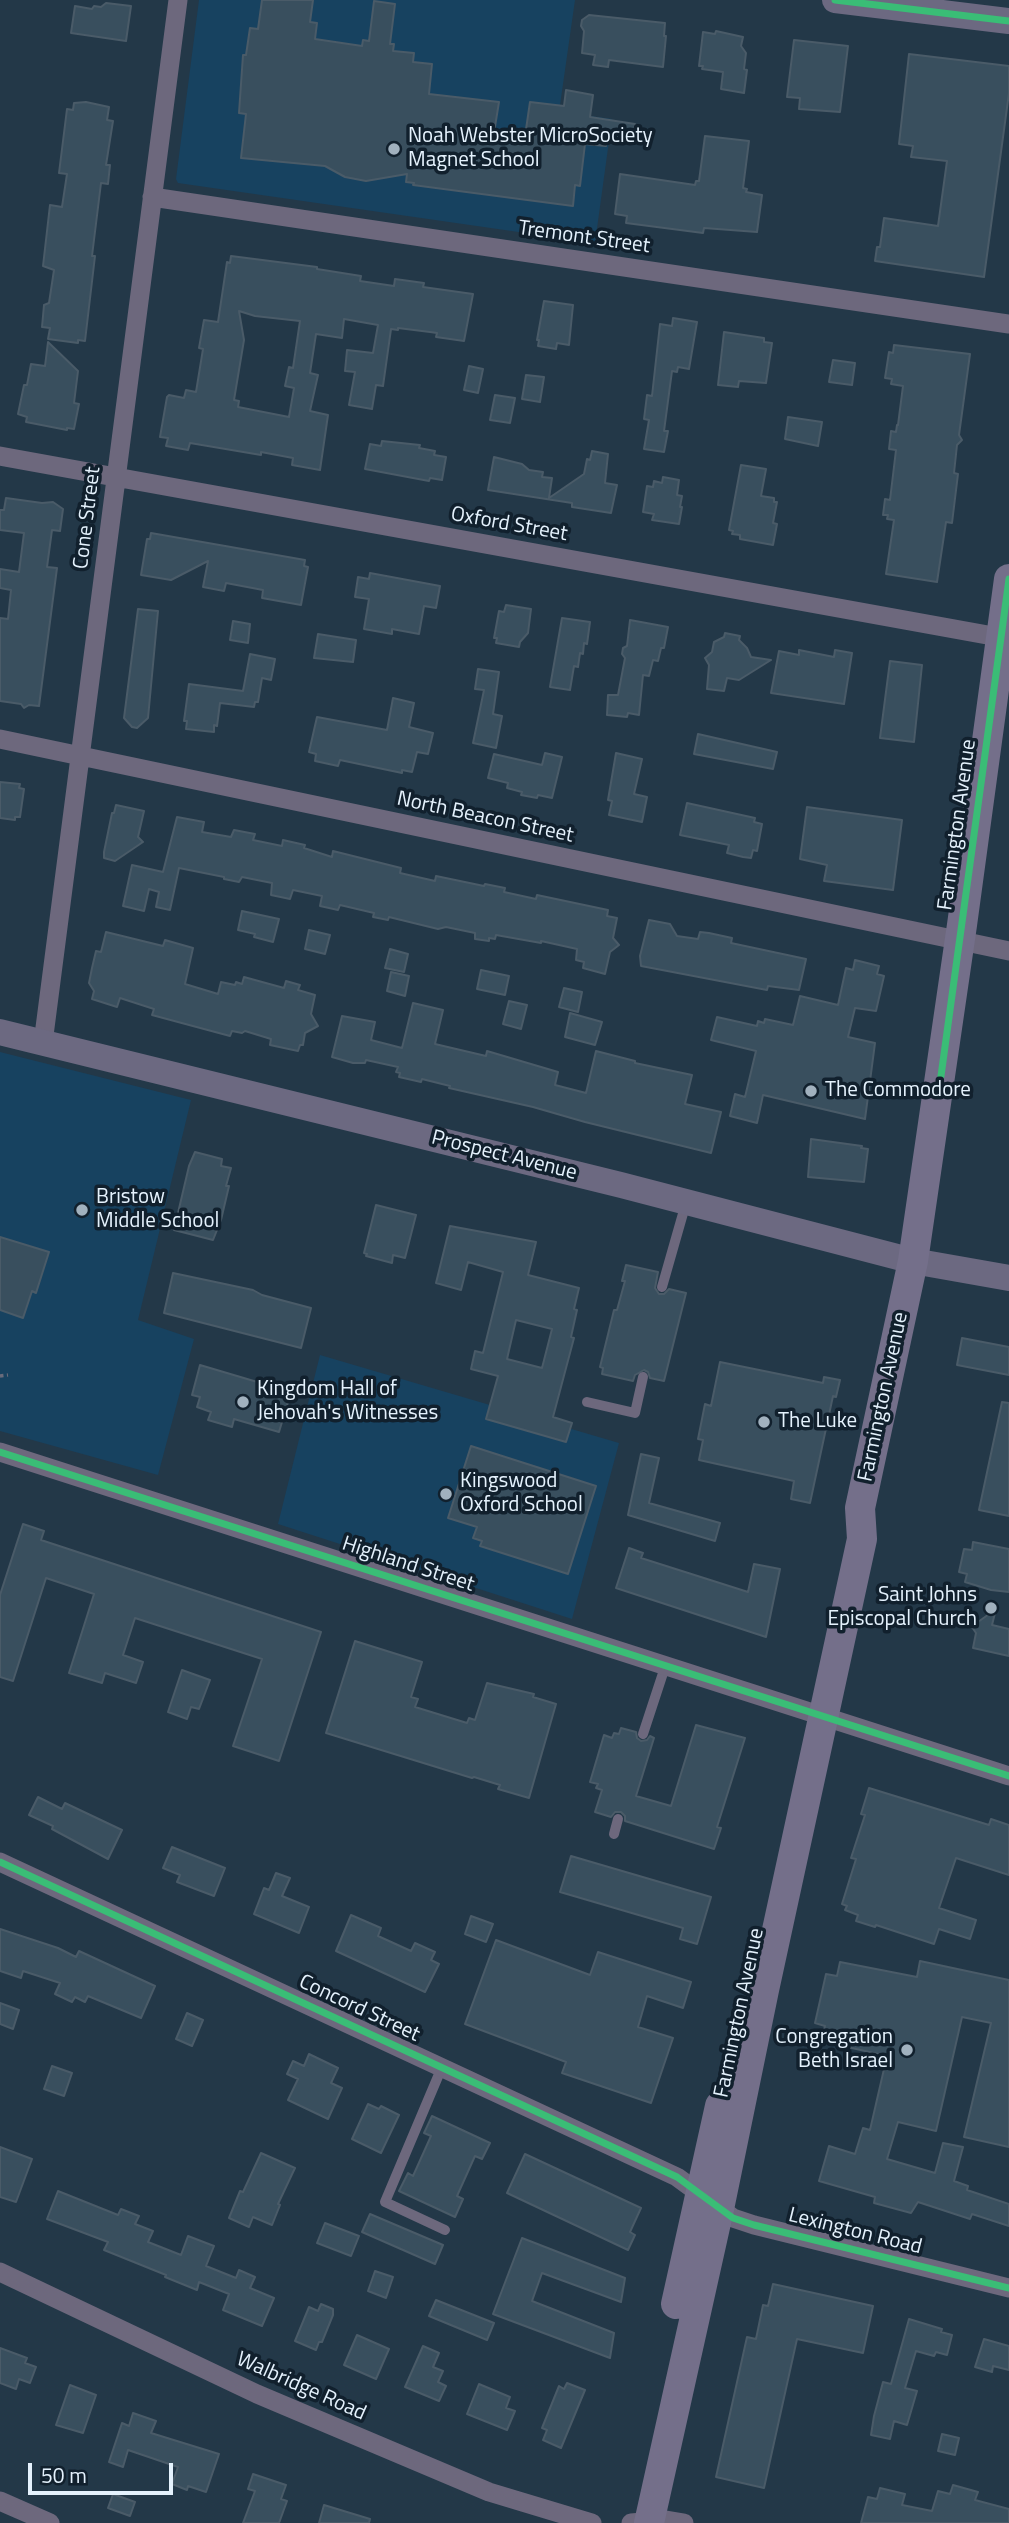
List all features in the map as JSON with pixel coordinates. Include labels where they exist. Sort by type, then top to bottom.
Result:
[{"type":"main road","points":[[835,0],[1009,21]]},
{"type":"main road","name":"Farmington Avenue","points":[[642,2523],[814,1714],[862,1539],[860,1508],[913,1261],[1005,638],[1009,579]]},
{"type":"main road","name":"Prospect Avenue","points":[[0,1032],[913,1261],[1009,1278]]},
{"type":"street","name":"Cone Street","points":[[43,1042],[178,0]]},
{"type":"street","name":"Tremont Street","points":[[152,197],[1009,324]]},
{"type":"street","name":"Oxford Street","points":[[0,456],[1005,638]]},
{"type":"street","name":"North Beacon Street","points":[[0,739],[1009,950]]},
{"type":"street","name":"Highland Street","points":[[0,1452],[1009,1776]]},
{"type":"street","name":"Concord Street","points":[[0,1862],[677,2177],[710,2201]]},
{"type":"street","name":"Lexington Road","points":[[710,2201],[733,2218],[754,2225],[1009,2288]]},
{"type":"street","name":"Walbridge Road","points":[[0,2272],[257,2394],[489,2492],[592,2523]]},
{"type":"street","points":[[0,2501],[50,2523]]},
{"type":"street","points":[[642,2523],[666,2520],[684,2523]]},
{"type":"lane","points":[[662,1287],[686,1202]]},
{"type":"lane","points":[[587,1402],[635,1412],[643,1377]]},
{"type":"lane","points":[[643,1734],[665,1667]]},
{"type":"lane","points":[[614,1834],[618,1819]]},
{"type":"lane","points":[[442,2067],[385,2202],[445,2230]]},
{"type":"path","points":[[0,1376],[8,1375]]},
{"type":"shaded area","name":"Noah Webster MicroSociety Magnet School","points":[[199,0],[575,0],[559,112],[612,119],[595,243],[178,183],[176,179]]},
{"type":"shaded area","name":"Bristow Middle School","points":[[0,1052],[191,1100],[138,1320],[194,1339],[158,1475],[0,1431]]},
{"type":"shaded area","name":"Kingswood Oxford School","points":[[320,1355],[619,1443],[572,1619],[278,1524]]},
{"type":"building","points":[[262,0],[313,0],[310,22],[317,23],[315,39],[362,46],[363,40],[369,41],[374,1],[395,4],[390,44],[394,44],[393,51],[414,53],[413,62],[432,64],[429,94],[499,102],[493,139],[524,143],[530,102],[564,106],[566,90],[593,95],[590,117],[635,124],[632,144],[606,140],[606,146],[585,144],[580,186],[575,185],[573,206],[413,185],[414,183],[406,182],[407,174],[366,181],[345,177],[325,166],[241,158],[246,114],[239,113],[243,55],[246,55],[250,28],[258,29]]},
{"type":"building","points":[[106,3],[131,6],[126,41],[71,33],[75,6],[92,9]]},
{"type":"building","points":[[589,15],[665,23],[663,67],[609,60],[608,67],[593,65],[595,55],[582,53],[582,20]]},
{"type":"building","points":[[716,31],[743,37],[741,46],[746,53],[744,69],[747,70],[744,93],[721,89],[723,72],[702,69],[703,66],[699,66],[703,32],[715,34]]},
{"type":"building","points":[[794,40],[848,46],[840,112],[799,109],[800,98],[787,97]]},
{"type":"building","points":[[909,54],[1009,66],[1009,93],[984,277],[875,261],[884,218],[938,226],[947,161],[911,157],[913,146],[899,144]]},
{"type":"building","points":[[86,102],[109,107],[107,120],[113,121],[106,165],[110,165],[108,184],[101,183],[85,341],[78,340],[78,343],[48,339],[50,328],[42,327],[44,305],[49,303],[54,270],[43,266],[50,205],[62,207],[67,174],[59,173],[67,109],[73,110],[74,103]]},
{"type":"building","points":[[705,136],[749,141],[743,188],[747,189],[746,192],[762,195],[757,232],[704,228],[703,233],[626,223],[627,216],[615,214],[620,174],[695,185],[696,181],[699,181]]},
{"type":"building","points":[[231,256],[317,267],[361,276],[360,281],[394,286],[395,279],[424,283],[423,287],[473,294],[464,341],[436,337],[437,333],[391,329],[383,386],[376,385],[372,409],[349,405],[355,372],[345,371],[347,350],[373,353],[378,325],[344,319],[342,338],[316,334],[310,373],[318,375],[310,411],[328,415],[320,470],[292,465],[293,458],[261,452],[261,455],[190,443],[188,450],[166,446],[168,438],[160,437],[167,397],[169,395],[184,398],[186,390],[196,392],[203,349],[199,348],[204,320],[218,322],[227,262],[230,263]],"holes":[[[239,311],[255,316],[300,321],[293,368],[289,367],[285,386],[294,388],[289,417],[238,407],[239,401],[234,400],[244,340]]]},
{"type":"building","points":[[544,301],[573,305],[569,345],[557,343],[556,349],[538,346]]},
{"type":"building","points":[[673,318],[697,322],[689,369],[678,367],[677,372],[672,371],[664,452],[644,449],[649,420],[644,419],[647,395],[652,396],[660,324],[672,326]]},
{"type":"building","points":[[724,332],[764,338],[764,342],[772,343],[766,383],[739,381],[738,387],[718,385]]},
{"type":"building","points":[[48,342],[78,371],[74,403],[79,404],[74,429],[26,422],[27,417],[18,414],[31,364],[45,366]]},
{"type":"building","points":[[894,345],[970,354],[959,435],[962,440],[957,445],[954,473],[958,474],[952,523],[946,522],[937,582],[886,574],[894,520],[883,515],[885,499],[890,500],[896,450],[889,449],[891,431],[896,432],[898,425],[903,386],[891,384],[892,379],[885,378],[889,352],[893,353]]},
{"type":"building","points":[[833,360],[855,363],[852,385],[829,382]]},
{"type":"building","points":[[469,366],[483,369],[478,393],[464,390]]},
{"type":"building","points":[[526,375],[544,377],[540,402],[522,399]]},
{"type":"building","points":[[495,395],[515,398],[510,423],[490,420]]},
{"type":"building","points":[[788,417],[822,422],[818,446],[785,439]]},
{"type":"building","points":[[382,441],[420,445],[419,448],[435,451],[434,455],[446,457],[442,480],[430,478],[429,481],[365,469],[370,444],[381,446]]},
{"type":"building","points":[[592,451],[608,454],[605,483],[617,485],[611,513],[572,507],[572,503],[488,490],[494,457],[522,464],[529,470],[543,472],[542,477],[552,478],[549,498],[584,474]]},
{"type":"building","points":[[741,465],[766,469],[761,496],[774,498],[774,502],[777,502],[773,545],[740,539],[740,535],[732,534],[733,531],[729,530]]},
{"type":"building","points":[[663,477],[679,480],[677,495],[682,496],[682,507],[679,524],[652,520],[654,514],[643,512],[647,486],[653,487],[654,481],[662,483]]},
{"type":"building","points":[[6,498],[53,502],[63,509],[60,531],[52,530],[47,567],[57,568],[39,706],[29,705],[24,708],[21,704],[0,701],[0,618],[8,619],[11,590],[0,588],[0,569],[19,572],[24,533],[0,530],[0,510],[4,510]]},
{"type":"building","points":[[151,533],[305,560],[304,566],[308,567],[301,605],[262,598],[263,590],[226,583],[224,591],[203,587],[208,561],[171,580],[141,575],[147,539],[150,539]]},
{"type":"building","points":[[370,573],[440,586],[436,608],[424,606],[419,634],[392,629],[392,634],[364,629],[369,599],[355,597],[358,577],[369,579]]},
{"type":"building","points":[[506,605],[531,609],[528,633],[519,647],[496,643],[497,638],[494,638],[499,611],[504,612]]},
{"type":"building","points":[[138,609],[158,611],[148,718],[137,728],[132,727],[124,718]]},
{"type":"building","points":[[562,618],[590,622],[587,644],[584,643],[583,654],[580,653],[578,667],[574,666],[570,690],[550,687]]},
{"type":"building","points":[[630,620],[668,627],[664,648],[661,648],[658,661],[653,660],[649,676],[643,675],[639,715],[607,715],[608,695],[618,695],[625,658],[622,654],[623,648],[627,646]]},
{"type":"building","points":[[233,621],[250,624],[248,643],[230,640]]},
{"type":"building","points":[[725,633],[740,636],[739,640],[751,657],[771,660],[739,680],[727,678],[724,691],[707,689],[709,665],[705,658],[712,652],[714,642],[724,637]]},
{"type":"building","points":[[318,634],[356,640],[353,662],[314,658]]},
{"type":"building","points":[[799,650],[834,657],[835,650],[852,653],[844,704],[771,693],[779,651],[799,655]]},
{"type":"building","points":[[250,654],[275,659],[271,680],[262,678],[258,702],[255,702],[254,707],[220,703],[214,732],[186,729],[187,721],[184,721],[189,684],[243,691]]},
{"type":"building","points":[[890,661],[922,665],[914,742],[880,738]]},
{"type":"building","points":[[478,669],[499,672],[493,714],[502,716],[496,748],[473,743],[484,690],[475,689]]},
{"type":"building","points":[[393,698],[414,703],[409,727],[433,733],[428,754],[417,752],[412,772],[402,770],[402,773],[340,760],[338,766],[315,761],[316,754],[309,752],[317,717],[387,730]]},
{"type":"building","points":[[698,734],[777,752],[773,769],[694,754]]},
{"type":"building","points":[[545,753],[562,757],[552,798],[521,795],[522,792],[507,788],[508,783],[488,778],[494,754],[542,765]]},
{"type":"building","points":[[616,753],[642,759],[634,794],[647,797],[642,822],[609,815],[612,801],[608,800]]},
{"type":"building","points":[[0,782],[20,784],[19,788],[24,789],[20,817],[15,817],[15,820],[0,818]]},
{"type":"building","points":[[687,803],[755,818],[754,822],[762,824],[757,851],[753,850],[751,858],[743,857],[727,853],[729,845],[680,835]]},
{"type":"building","points":[[116,805],[144,811],[138,837],[143,842],[115,861],[104,858],[104,852]]},
{"type":"building","points":[[807,807],[902,820],[893,890],[824,881],[827,865],[800,859]]},
{"type":"building","points":[[177,817],[204,822],[202,832],[231,837],[234,830],[255,834],[253,840],[282,846],[283,840],[305,845],[304,848],[332,857],[333,851],[401,868],[400,873],[435,881],[436,876],[484,886],[485,884],[505,888],[504,892],[536,899],[537,895],[608,910],[607,916],[617,918],[613,938],[619,945],[610,952],[605,974],[583,968],[584,962],[576,960],[577,949],[496,935],[495,939],[489,938],[489,941],[475,939],[475,933],[446,927],[438,929],[389,917],[388,920],[373,917],[374,913],[340,905],[338,910],[320,906],[322,896],[293,890],[290,899],[271,895],[272,883],[242,877],[239,882],[179,868],[170,910],[156,907],[159,892],[149,889],[144,911],[123,906],[132,865],[163,872]]},
{"type":"building","points":[[242,911],[279,919],[273,942],[238,930]]},
{"type":"building","points":[[649,920],[670,924],[677,936],[698,939],[700,932],[709,933],[732,938],[731,943],[806,959],[799,990],[768,986],[767,990],[641,966],[640,956]]},
{"type":"building","points":[[309,930],[330,935],[325,954],[305,949]]},
{"type":"building","points":[[106,932],[163,946],[165,940],[193,948],[185,984],[218,994],[221,982],[242,984],[244,977],[284,988],[286,981],[300,985],[298,990],[315,995],[311,1014],[318,1026],[305,1033],[303,1045],[300,1045],[298,1051],[270,1045],[271,1039],[245,1031],[232,1031],[230,1036],[152,1015],[154,1009],[120,998],[117,1007],[92,999],[94,991],[89,983],[92,968],[96,951],[101,952]]},
{"type":"building","points":[[390,949],[408,954],[404,972],[385,968]]},
{"type":"building","points":[[855,960],[879,966],[877,974],[884,976],[876,1011],[855,1008],[848,1037],[875,1043],[865,1119],[763,1095],[757,1123],[730,1116],[735,1094],[745,1097],[756,1051],[711,1040],[717,1017],[757,1026],[758,1021],[764,1023],[765,1019],[793,1025],[800,996],[838,1005],[846,968],[853,970]]},
{"type":"building","points":[[481,970],[509,976],[505,995],[477,989]]},
{"type":"building","points":[[391,972],[409,976],[405,996],[387,991]]},
{"type":"building","points":[[564,988],[582,992],[578,1012],[559,1007]]},
{"type":"building","points":[[509,1001],[527,1005],[521,1029],[503,1024]]},
{"type":"building","points":[[413,1003],[443,1010],[435,1044],[486,1056],[487,1051],[558,1072],[555,1085],[586,1093],[596,1051],[635,1063],[692,1075],[685,1104],[721,1112],[711,1153],[422,1079],[421,1082],[399,1077],[400,1073],[396,1072],[398,1067],[366,1060],[365,1063],[353,1063],[332,1057],[342,1016],[375,1022],[371,1040],[402,1048]]},
{"type":"building","points":[[570,1013],[602,1022],[595,1045],[565,1037]]},
{"type":"building","points":[[811,1139],[868,1149],[864,1182],[808,1177]]},
{"type":"building","points":[[195,1152],[222,1159],[221,1166],[231,1168],[221,1220],[213,1240],[174,1230],[189,1166]]},
{"type":"building","points":[[376,1205],[416,1215],[405,1258],[393,1255],[392,1263],[366,1256],[364,1253]]},
{"type":"building","points":[[450,1226],[536,1242],[528,1275],[579,1288],[571,1337],[574,1338],[553,1417],[572,1423],[566,1442],[486,1419],[498,1376],[471,1369],[475,1351],[483,1353],[503,1272],[468,1262],[461,1290],[436,1283]],"holes":[[[516,1320],[552,1329],[542,1368],[507,1359]]]},
{"type":"building","points":[[0,1237],[49,1252],[36,1293],[32,1291],[23,1318],[0,1310]]},
{"type":"building","points":[[626,1265],[658,1272],[655,1288],[659,1294],[664,1294],[669,1289],[686,1293],[664,1381],[650,1378],[644,1370],[635,1375],[633,1381],[602,1374],[603,1368],[600,1367],[614,1310],[617,1310],[625,1281],[622,1281]]},
{"type":"building","points":[[173,1273],[253,1290],[262,1295],[311,1308],[301,1348],[164,1313]]},
{"type":"building","points":[[962,1338],[1009,1347],[1009,1375],[957,1365]]},
{"type":"building","name":"The Luke","points":[[720,1362],[823,1383],[824,1377],[840,1380],[836,1397],[833,1396],[810,1503],[791,1499],[794,1481],[699,1460],[703,1440],[698,1439],[705,1404],[711,1406]]},
{"type":"building","name":"Kingdom Hall of Jehovah's Witnesses","points":[[200,1365],[291,1392],[279,1432],[234,1419],[232,1427],[208,1420],[211,1412],[197,1407],[200,1397],[192,1395]]},
{"type":"building","points":[[1002,1402],[1009,1403],[1009,1516],[979,1510]]},
{"type":"building","points":[[471,1446],[596,1486],[568,1574],[480,1546],[482,1541],[473,1538],[477,1527],[448,1518]]},
{"type":"building","points":[[641,1454],[659,1458],[649,1503],[720,1523],[715,1541],[628,1515]]},
{"type":"building","points":[[23,1524],[44,1531],[41,1540],[321,1632],[279,1761],[233,1746],[262,1659],[135,1618],[123,1655],[143,1662],[136,1683],[105,1673],[102,1683],[69,1673],[94,1594],[46,1578],[13,1681],[0,1677],[0,1595]]},
{"type":"building","points":[[973,1542],[1009,1549],[1009,1592],[965,1582],[967,1574],[959,1572],[964,1549],[972,1550]]},
{"type":"building","points":[[629,1548],[643,1553],[641,1558],[748,1592],[754,1564],[780,1569],[766,1637],[616,1588]]},
{"type":"building","points":[[996,1609],[992,1625],[1009,1629],[1009,1656],[973,1648],[976,1633],[967,1620],[978,1622]]},
{"type":"building","points":[[355,1641],[422,1662],[411,1697],[418,1699],[415,1707],[467,1723],[469,1718],[475,1720],[487,1683],[534,1694],[533,1697],[556,1704],[529,1798],[498,1789],[500,1785],[326,1733]]},
{"type":"building","points":[[182,1670],[210,1680],[199,1709],[191,1707],[187,1719],[168,1712]]},
{"type":"building","points":[[696,1725],[745,1738],[717,1827],[721,1828],[714,1849],[625,1821],[621,1812],[615,1812],[611,1817],[595,1812],[602,1790],[596,1788],[598,1784],[590,1782],[604,1735],[612,1738],[614,1733],[619,1734],[621,1728],[636,1732],[641,1741],[650,1736],[654,1738],[636,1796],[671,1806]]},
{"type":"building","points":[[869,1788],[989,1825],[991,1819],[1009,1825],[1009,1875],[956,1858],[939,1908],[976,1920],[970,1939],[939,1929],[934,1944],[856,1921],[858,1915],[845,1910],[847,1906],[842,1904],[856,1859],[851,1858],[865,1815],[861,1814]]},
{"type":"building","points":[[38,1797],[62,1809],[65,1803],[122,1830],[108,1859],[29,1815]]},
{"type":"building","points":[[172,1847],[225,1868],[214,1896],[177,1882],[180,1875],[163,1868]]},
{"type":"building","points":[[571,1856],[711,1897],[697,1944],[680,1939],[683,1928],[560,1892]]},
{"type":"building","points":[[276,1873],[290,1878],[282,1896],[309,1907],[299,1933],[254,1914],[264,1888],[269,1890]]},
{"type":"building","points":[[351,1915],[381,1928],[378,1936],[411,1951],[415,1943],[435,1952],[431,1960],[439,1964],[425,1992],[336,1951]]},
{"type":"building","points":[[471,1916],[493,1924],[486,1942],[465,1934]]},
{"type":"building","points":[[0,1929],[58,1948],[76,1957],[79,1951],[155,1986],[141,2018],[88,1996],[85,2002],[75,1997],[72,2002],[55,1994],[60,1983],[23,1971],[21,1978],[0,1971]]},
{"type":"building","points":[[496,1940],[590,1975],[598,1952],[691,1982],[683,2008],[647,1996],[638,2027],[673,2038],[651,2103],[562,2073],[566,2062],[465,2024]]},
{"type":"building","name":"Congregation Beth Israel","points":[[920,1961],[1009,1980],[1009,2147],[964,2137],[991,2023],[962,2017],[936,2131],[898,2122],[887,2159],[935,2173],[943,2143],[963,2147],[954,2181],[968,2186],[967,2190],[1009,2204],[1009,2226],[972,2214],[970,2219],[918,2202],[911,2213],[874,2203],[875,2197],[819,2181],[829,2146],[855,2154],[863,2128],[870,2130],[887,2056],[821,2041],[825,2026],[815,2023],[826,1974],[837,1976],[840,1962],[917,1977]]},
{"type":"building","points":[[0,2003],[19,2010],[13,2029],[0,2024]]},
{"type":"building","points":[[187,2013],[203,2020],[192,2046],[176,2039]]},
{"type":"building","points":[[309,2054],[338,2068],[331,2083],[342,2088],[328,2119],[288,2100],[298,2079],[287,2074],[293,2061],[304,2066]]},
{"type":"building","points":[[52,2066],[72,2073],[64,2096],[44,2089]]},
{"type":"building","points":[[368,2104],[379,2109],[381,2106],[399,2115],[381,2153],[352,2139]]},
{"type":"building","points":[[432,2116],[490,2143],[482,2159],[475,2156],[457,2196],[463,2199],[455,2217],[399,2191],[408,2173],[413,2176],[431,2136],[424,2133]]},
{"type":"building","points":[[0,2147],[32,2159],[16,2202],[0,2197]]},
{"type":"building","points":[[261,2153],[295,2168],[278,2204],[280,2205],[272,2225],[253,2217],[249,2227],[229,2218]]},
{"type":"building","points":[[525,2154],[641,2208],[630,2232],[635,2235],[628,2250],[507,2193]]},
{"type":"building","points":[[58,2191],[118,2215],[121,2209],[139,2216],[135,2224],[153,2231],[148,2242],[181,2255],[188,2236],[214,2246],[206,2266],[236,2278],[239,2270],[255,2277],[250,2288],[274,2298],[262,2326],[223,2310],[229,2294],[199,2282],[197,2290],[165,2277],[166,2275],[104,2250],[108,2242],[47,2219]]},
{"type":"building","points":[[370,2214],[443,2245],[435,2264],[362,2232]]},
{"type":"building","points":[[325,2223],[359,2236],[351,2256],[317,2243]]},
{"type":"building","points":[[522,2238],[625,2278],[621,2302],[542,2273],[532,2301],[614,2333],[610,2358],[493,2314]]},
{"type":"building","points":[[375,2271],[393,2277],[386,2298],[368,2291]]},
{"type":"building","points":[[773,2284],[873,2306],[863,2353],[797,2339],[764,2488],[716,2477],[747,2337],[756,2339],[763,2305],[768,2306]]},
{"type":"building","points":[[436,2300],[494,2323],[487,2340],[429,2316]]},
{"type":"building","points":[[321,2304],[333,2309],[333,2315],[316,2350],[295,2341],[309,2307],[318,2311]]},
{"type":"building","points":[[909,2319],[942,2329],[941,2332],[952,2335],[947,2355],[936,2352],[934,2356],[916,2351],[905,2388],[917,2391],[907,2425],[894,2421],[890,2439],[871,2435],[883,2382],[891,2384]]},
{"type":"building","points":[[357,2335],[389,2349],[376,2379],[344,2365]]},
{"type":"building","points":[[984,2339],[1009,2346],[1009,2370],[993,2366],[992,2372],[975,2367]]},
{"type":"building","points":[[423,2346],[439,2353],[433,2367],[443,2371],[438,2382],[446,2386],[439,2401],[405,2387]]},
{"type":"building","points":[[0,2348],[27,2358],[25,2363],[36,2367],[30,2383],[19,2379],[16,2389],[0,2383]]},
{"type":"building","points":[[567,2383],[585,2390],[561,2448],[543,2440],[547,2430],[542,2428],[559,2386],[564,2389]]},
{"type":"building","points":[[479,2384],[510,2397],[506,2408],[515,2411],[507,2430],[467,2414]]},
{"type":"building","points":[[70,2385],[96,2395],[83,2433],[56,2425]]},
{"type":"building","points":[[133,2413],[156,2421],[151,2433],[219,2454],[206,2492],[188,2486],[187,2490],[172,2484],[178,2467],[128,2450],[123,2467],[109,2462],[122,2423],[129,2426]]},
{"type":"building","points":[[942,2434],[959,2438],[955,2455],[938,2451]]},
{"type":"building","points":[[253,2474],[286,2485],[281,2499],[287,2501],[279,2523],[243,2523],[255,2491],[248,2489]]},
{"type":"building","points":[[953,2485],[978,2492],[975,2500],[1009,2509],[1009,2523],[861,2523],[868,2497],[877,2499],[880,2488],[905,2494],[902,2505],[932,2511],[938,2491],[950,2494]]},
{"type":"building","points":[[113,2494],[135,2502],[130,2516],[108,2508]]},
{"type":"building","points":[[324,2505],[370,2519],[369,2523],[319,2523]]},
{"type":"cycle path","points":[[835,0],[1009,21]]},
{"type":"cycle path","points":[[941,1076],[1009,579]]},
{"type":"cycle path","points":[[0,1452],[1009,1776]]},
{"type":"cycle path","points":[[0,1862],[677,2177],[733,2218],[1009,2288]]},
{"type":"place","name":"Noah Webster MicroSociety Magnet School","points":[[394,149]]},
{"type":"place","name":"The Commodore","points":[[811,1091]]},
{"type":"place","name":"Bristow Middle School","points":[[82,1210]]},
{"type":"place","name":"Kingdom Hall of Jehovah's Witnesses","points":[[243,1402]]},
{"type":"place","name":"The Luke","points":[[764,1422]]},
{"type":"place","name":"Kingswood Oxford School","points":[[446,1494]]},
{"type":"place","name":"Saint Johns Episcopal Church","points":[[991,1608]]},
{"type":"place","name":"Congregation Beth Israel","points":[[907,2050]]}]
